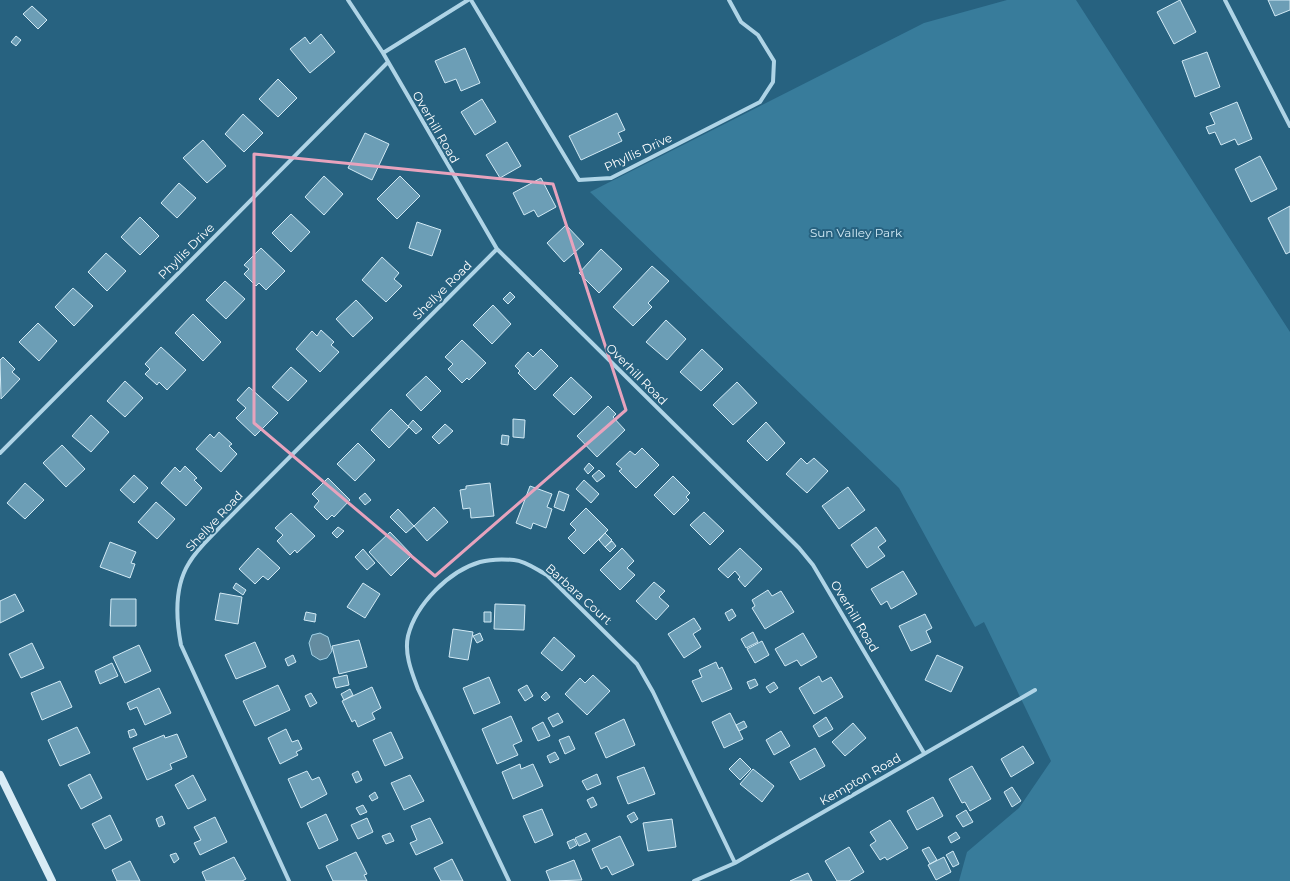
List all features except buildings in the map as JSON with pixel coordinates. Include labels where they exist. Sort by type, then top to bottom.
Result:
[{"type":"main road","points":[[0,775],[52,881]]},
{"type":"street","name":"Overhill Road","points":[[348,0],[383,53],[497,249],[799,548],[817,571],[924,753]]},
{"type":"street","name":"Phyllis Drive","points":[[383,53],[469,0],[579,180],[611,178],[760,102],[773,82],[774,60],[758,35],[742,22],[729,0]]},
{"type":"street","points":[[1225,0],[1290,126]]},
{"type":"street","name":"Phyllis Drive","points":[[0,453],[387,62]]},
{"type":"street","name":"Shellye Road","points":[[290,881],[181,645],[177,618],[181,581],[189,563],[222,525],[497,249]]},
{"type":"street","name":"Barbara Court","points":[[509,881],[418,689],[410,668],[407,651],[408,637],[413,622],[420,610],[436,591],[447,581],[465,569],[481,562],[499,560],[516,560],[531,566],[547,576],[637,664],[653,692],[734,863]]},
{"type":"street","name":"Kempton Road","points":[[694,881],[734,863],[1035,690]]},
{"type":"highlighted area","points":[[254,154],[553,184],[626,410],[435,576],[254,423]]},
{"type":"green space","name":"Sun Valley Park","points":[[1007,0],[1076,0],[1290,332],[1290,881],[959,881],[967,852],[1019,808],[1051,761],[984,622],[975,627],[899,488],[590,192],[924,23]]},
{"type":"shaded area","points":[[320,633],[328,637],[332,651],[327,658],[320,660],[312,655],[309,643],[312,635]]}]
